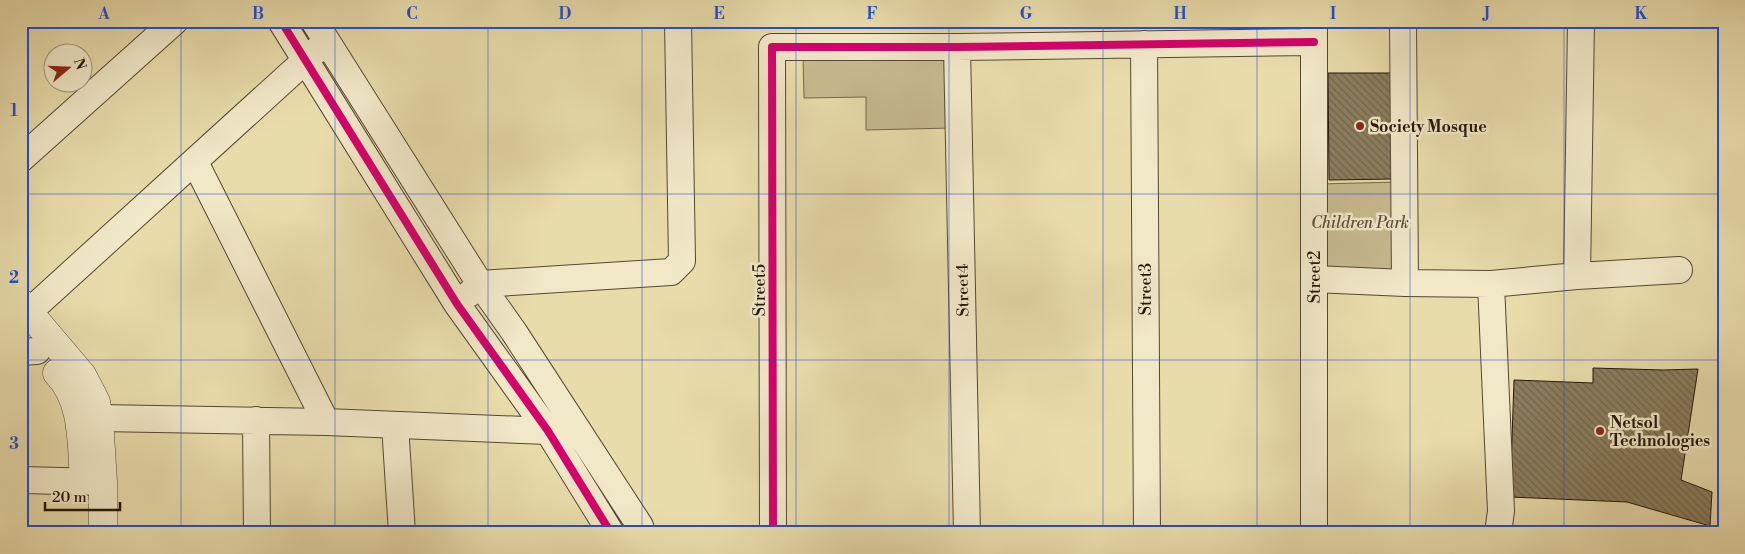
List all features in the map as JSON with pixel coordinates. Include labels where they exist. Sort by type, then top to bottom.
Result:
[{"type":"street","points":[[21,158],[175,21]]},
{"type":"street","points":[[281,21],[457,304],[635,518],[642,533]]},
{"type":"street","points":[[457,304],[480,284],[671,272],[682,261],[678,21]]},
{"type":"street","points":[[1403,21],[1405,283]]},
{"type":"street","points":[[1577,276],[1581,22]]},
{"type":"street","points":[[25,328],[195,162],[307,60],[321,31]]},
{"type":"street","points":[[321,31],[480,284],[514,332],[611,533]]},
{"type":"street","points":[[958,47],[1144,44],[1314,32]]},
{"type":"street","name":"Street2","points":[[1314,32],[1314,533]]},
{"type":"street","name":"Street3","points":[[1144,44],[1147,533]]},
{"type":"street","name":"Street5","points":[[773,533],[772,46],[958,47]]},
{"type":"street","name":"Street4","points":[[958,47],[967,533]]},
{"type":"street","points":[[195,162],[326,422]]},
{"type":"street","points":[[1314,279],[1491,284],[1577,276],[1679,270]]},
{"type":"street","points":[[1491,284],[1501,511],[1498,533]]},
{"type":"street","points":[[25,328],[62,377],[76,404],[89,418],[256,420],[395,425],[558,424]]},
{"type":"street","points":[[25,328],[82,375],[96,402],[89,418],[93,482],[103,533]]},
{"type":"street","points":[[256,420],[257,533]]},
{"type":"street","points":[[395,425],[402,533]]},
{"type":"street","points":[[21,480],[93,482]]},
{"type":"street","points":[[86,533],[93,482]]},
{"type":"green space","points":[[951,54],[952,128],[866,130],[866,97],[804,98],[803,57]]},
{"type":"green space","name":"Children Park","points":[[1399,182],[1400,270],[1323,268],[1319,184]]},
{"type":"building","name":"Society Mosque","points":[[1328,73],[1391,73],[1393,179],[1329,180]]},
{"type":"building","name":"Netsol Technologies","points":[[1593,368],[1698,369],[1681,480],[1712,492],[1710,526],[1627,502],[1510,497],[1514,380],[1593,383]]},
{"type":"cycle path","points":[[281,21],[457,304],[548,431],[611,533]]},
{"type":"cycle path","points":[[773,533],[772,47],[957,47],[1314,42]]},
{"type":"place","name":"Society Mosque","points":[[1360,126]]},
{"type":"place","name":"Netsol Technologies","points":[[1600,431]]}]
